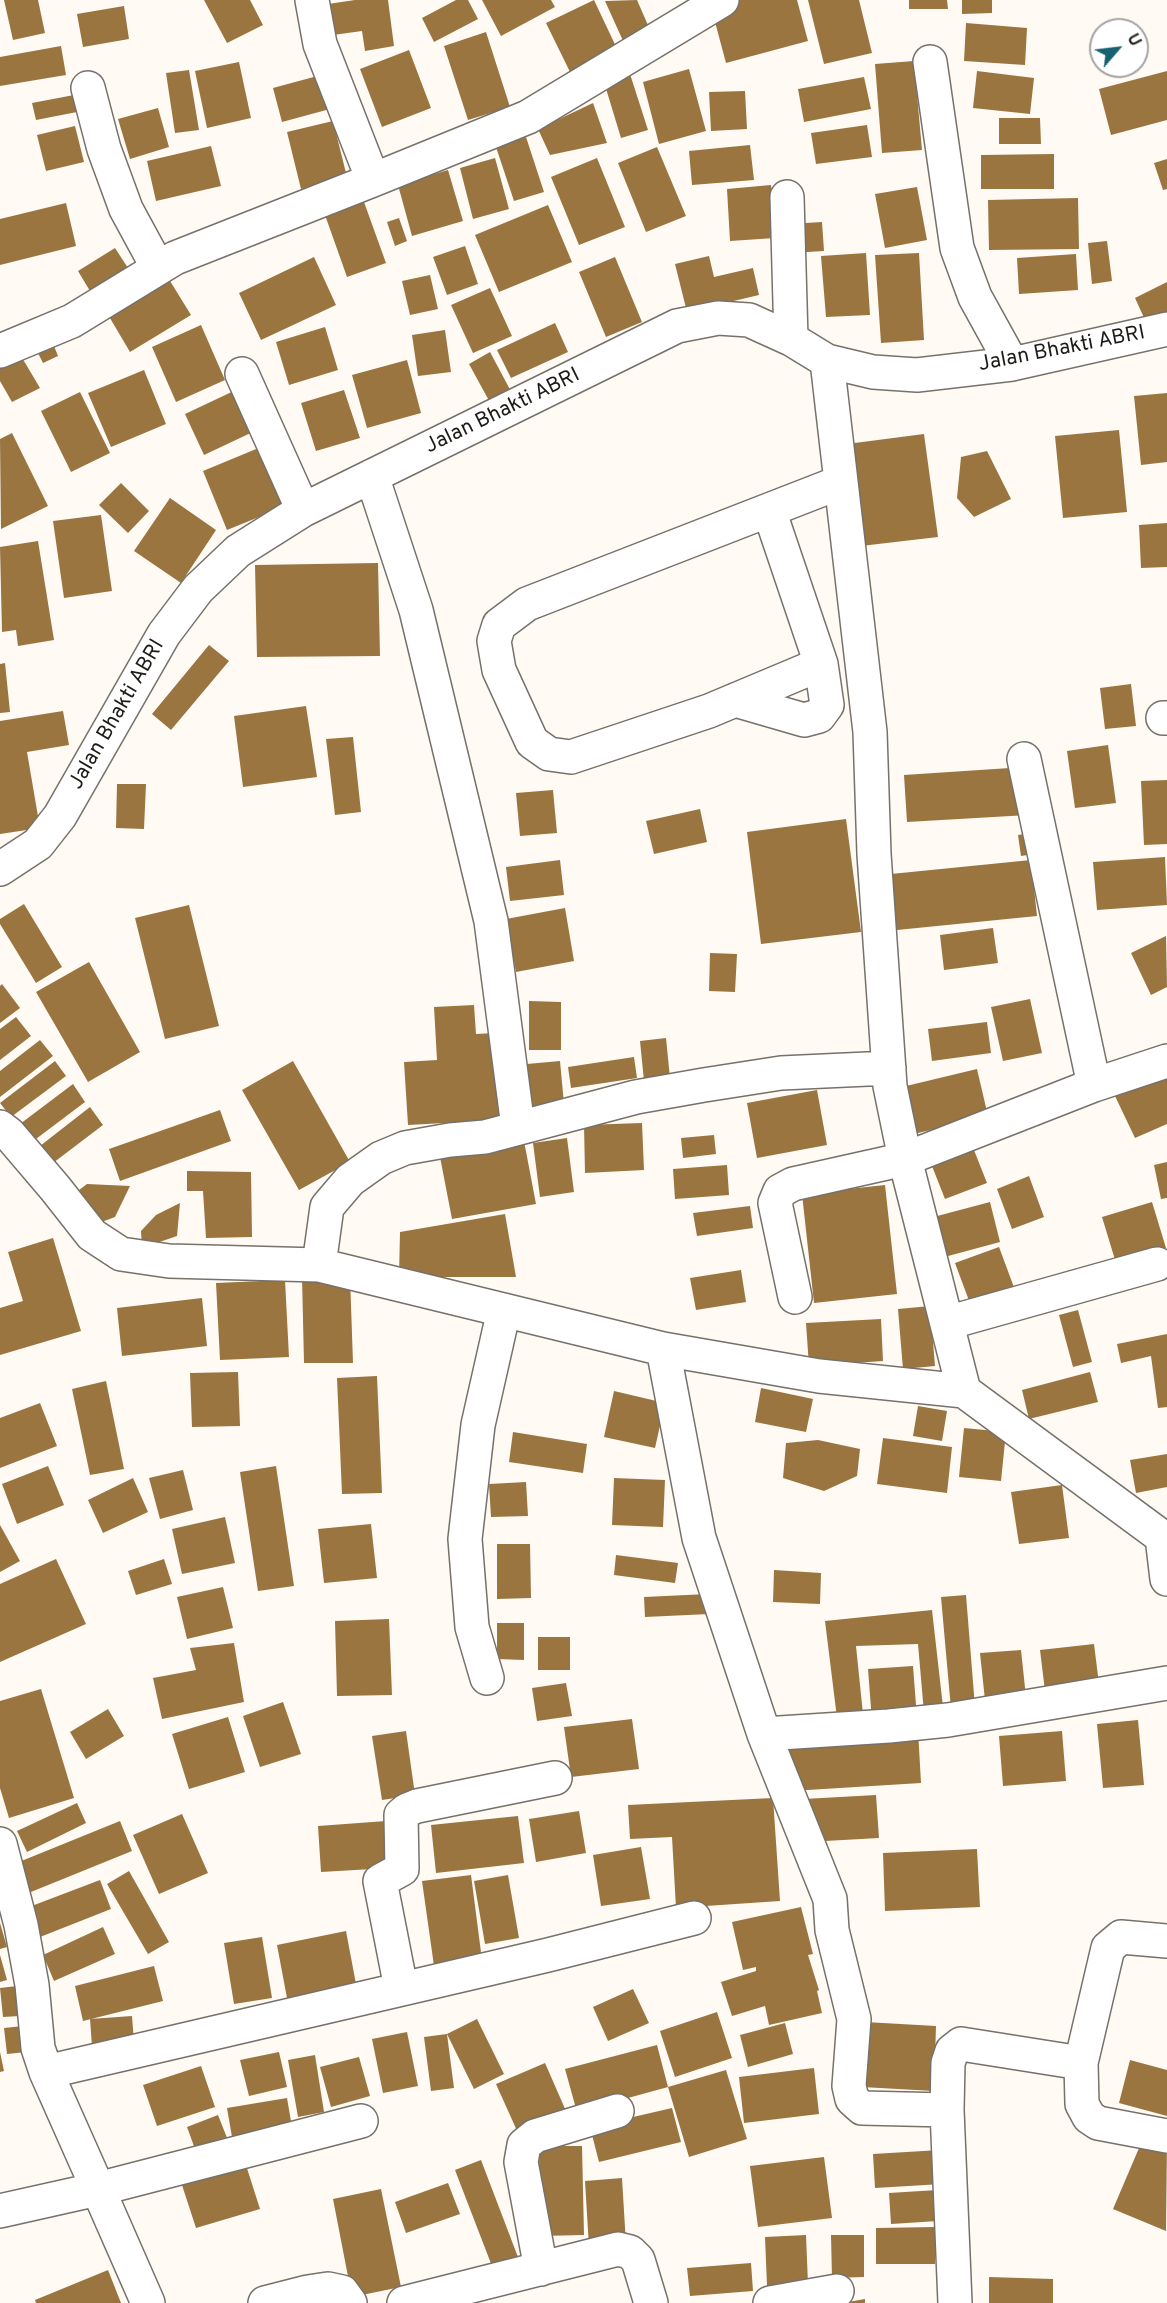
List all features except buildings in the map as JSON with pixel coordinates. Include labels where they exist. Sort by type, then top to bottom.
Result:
[{"type":"street","points":[[312,0],[320,44],[373,180]]},
{"type":"street","points":[[0,351],[72,321],[175,258],[528,117],[722,0]]},
{"type":"street","points":[[930,62],[957,249],[975,297],[1012,364]]},
{"type":"street","points":[[88,88],[104,149],[126,208],[158,268]]},
{"type":"street","points":[[787,196],[791,339]]},
{"type":"street","name":"Jalan Bhakti ABRI","points":[[0,869],[38,844],[60,816],[164,634],[198,589],[237,551],[303,510],[677,326],[718,318],[749,320],[791,339],[827,361],[873,372],[917,375],[1012,364],[1167,328]]},
{"type":"street","points":[[827,361],[870,732],[874,854],[889,1068],[904,1159],[964,1391]]},
{"type":"street","points":[[242,374],[303,510]]},
{"type":"street","points":[[372,476],[416,610],[491,921],[518,1127]]},
{"type":"street","points":[[821,664],[709,711],[571,757],[549,754],[532,742],[499,670],[494,641],[499,625],[527,604],[841,483]]},
{"type":"street","points":[[735,700],[804,720],[819,716],[827,705],[821,664],[769,510]]},
{"type":"street","points":[[1024,759],[1094,1085]]},
{"type":"street","points":[[795,1297],[775,1203],[780,1191],[793,1185],[904,1159],[1094,1085],[1167,1061]]},
{"type":"street","points":[[319,1265],[327,1207],[351,1180],[381,1158],[405,1148],[485,1137],[636,1097],[781,1073],[889,1068]]},
{"type":"street","points":[[0,1128],[9,1134],[92,1235],[121,1254],[169,1261],[319,1265],[663,1349],[819,1376],[964,1391],[1164,1537],[1167,1579]]},
{"type":"street","points":[[947,1323],[1157,1264]]},
{"type":"street","points":[[488,1678],[472,1627],[465,1539],[478,1425],[504,1310]]},
{"type":"street","points":[[663,1349],[699,1538],[764,1734],[830,1899],[832,1930],[854,2019],[849,2086],[852,2098],[862,2108],[947,2110]]},
{"type":"street","points":[[764,1734],[948,1720],[1167,1683]]},
{"type":"street","points":[[400,1988],[380,1881],[402,1869],[399,1820],[401,1815],[417,1806],[555,1778]]},
{"type":"street","points":[[0,1844],[21,1925],[32,1985],[38,2048],[46,2072],[148,2303]]},
{"type":"street","points":[[46,2072],[548,1955],[694,1918]]},
{"type":"street","points":[[1167,1941],[1120,1937],[1108,1948],[1081,2063],[1082,2104],[1089,2117],[1098,2123],[1167,2136]]},
{"type":"street","points":[[955,2303],[947,2110],[948,2062],[952,2050],[961,2044],[1081,2063]]},
{"type":"street","points":[[541,2269],[521,2162],[524,2145],[535,2136],[617,2111]]},
{"type":"street","points":[[0,2211],[361,2121]]},
{"type":"street","points":[[404,2303],[618,2249],[630,2252],[638,2260],[651,2303]]},
{"type":"street","points":[[265,2303],[328,2289],[342,2292],[350,2303]]},
{"type":"street","points":[[770,2303],[837,2291]]}]
